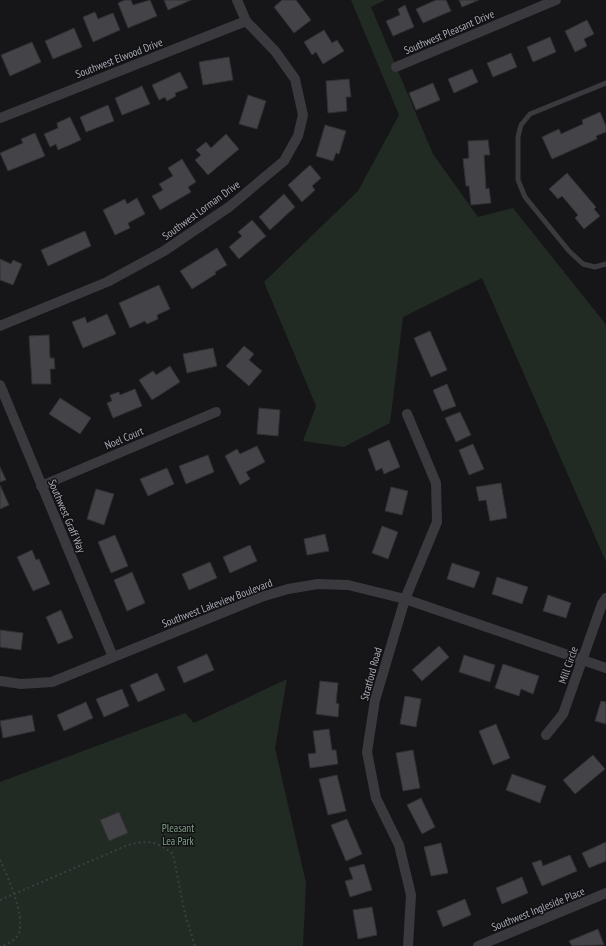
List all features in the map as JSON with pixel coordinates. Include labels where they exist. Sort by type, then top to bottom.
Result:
[{"type":"street","name":"Southwest Lorman Drive","points":[[0,326],[107,282],[164,252],[229,207],[284,161],[298,136],[302,115],[295,79],[275,51],[246,21],[237,0]]},
{"type":"street","name":"Southwest Pleasant Drive","points":[[396,67],[556,0]]},
{"type":"street","name":"Southwest Elwood Drive","points":[[0,118],[246,21]]},
{"type":"street","name":"Southwest Graff Way","points":[[0,385],[113,657]]},
{"type":"street","name":"Noel Court","points":[[42,486],[216,412]]},
{"type":"street","name":"Stratford Road","points":[[407,414],[436,483],[437,522],[405,599],[375,700],[367,752],[376,798],[399,845],[411,895],[408,946]]},
{"type":"street","name":"Southwest Lakeview Boulevard","points":[[0,681],[21,684],[52,682],[262,596],[288,589],[318,584],[348,585],[405,599],[606,668]]},
{"type":"street","name":"Mill Circle","points":[[546,735],[563,714],[602,604],[606,598]]},
{"type":"street","name":"Southwest Ingleside Place","points":[[478,946],[606,893]]},
{"type":"lane","points":[[606,83],[530,114],[521,125],[518,136],[518,180],[525,197],[569,251],[583,264],[595,267],[606,264]]},
{"type":"path","points":[[0,900],[13,893],[128,845],[146,841],[162,845],[173,854],[185,914],[195,946]]},
{"type":"path","points":[[0,860],[13,893],[21,923],[18,934],[12,942],[2,946]]},
{"type":"green space","points":[[351,0],[385,0],[371,7],[433,154],[478,217],[513,208],[606,326],[606,562],[482,278],[403,317],[390,423],[344,447],[303,441],[316,406],[264,282],[358,191],[399,115]]},
{"type":"green space","name":"Pleasant Lea Park","points":[[287,679],[275,748],[306,883],[303,946],[0,946],[0,782],[185,713],[194,723]]},
{"type":"building","points":[[125,0],[131,0],[133,5],[150,0],[157,16],[128,28],[118,3]]},
{"type":"building","points":[[164,0],[191,0],[168,10]]},
{"type":"building","points":[[282,0],[296,0],[311,20],[294,33],[274,7]]},
{"type":"building","points":[[436,0],[446,0],[451,11],[423,23],[416,9]]},
{"type":"building","points":[[459,0],[479,0],[462,7]]},
{"type":"building","points":[[405,5],[414,27],[393,36],[386,21],[400,15],[398,9]]},
{"type":"building","points":[[95,12],[98,19],[113,13],[120,30],[93,42],[83,17]]},
{"type":"building","points":[[587,20],[594,34],[584,39],[587,46],[575,52],[565,31]]},
{"type":"building","points":[[74,28],[82,47],[53,59],[45,41]]},
{"type":"building","points":[[324,30],[332,43],[337,40],[344,51],[323,64],[316,52],[312,55],[304,42]]},
{"type":"building","points":[[550,37],[556,52],[533,62],[527,47]]},
{"type":"building","points":[[32,42],[41,62],[10,76],[1,55]]},
{"type":"building","points":[[511,53],[517,67],[493,77],[487,63]]},
{"type":"building","points":[[229,57],[233,80],[203,85],[199,62]]},
{"type":"building","points":[[472,69],[478,82],[454,93],[448,79]]},
{"type":"building","points":[[180,72],[188,88],[175,93],[176,96],[167,101],[165,97],[159,100],[152,85]]},
{"type":"building","points":[[349,79],[351,97],[346,97],[347,111],[328,113],[326,81]]},
{"type":"building","points":[[433,83],[440,100],[416,110],[409,93]]},
{"type":"building","points":[[142,86],[150,104],[122,115],[115,98]]},
{"type":"building","points":[[248,95],[266,101],[257,129],[239,124]]},
{"type":"building","points":[[108,105],[114,121],[86,132],[80,117]]},
{"type":"building","points":[[600,112],[606,126],[606,132],[596,136],[597,139],[552,159],[542,137],[559,129],[561,134],[583,124],[582,120]]},
{"type":"building","points":[[70,117],[81,140],[58,150],[56,144],[50,147],[44,134],[58,128],[57,123]]},
{"type":"building","points":[[325,125],[346,131],[339,154],[336,153],[333,161],[316,156]]},
{"type":"building","points":[[35,133],[45,156],[8,171],[0,153],[23,143],[21,139]]},
{"type":"building","points":[[226,134],[239,149],[208,175],[195,160],[201,155],[196,150],[206,142],[211,148]]},
{"type":"building","points":[[488,140],[490,155],[484,155],[486,189],[489,188],[491,203],[471,205],[469,186],[466,186],[463,159],[469,158],[468,141]]},
{"type":"building","points":[[182,159],[196,182],[188,187],[191,192],[160,210],[152,196],[163,190],[159,184],[173,176],[168,168]]},
{"type":"building","points":[[310,165],[321,178],[312,186],[315,190],[302,202],[288,185]]},
{"type":"building","points":[[567,173],[596,207],[594,209],[600,216],[584,229],[575,218],[578,215],[562,196],[558,199],[549,189]]},
{"type":"building","points":[[284,194],[295,207],[270,230],[259,217]]},
{"type":"building","points":[[137,198],[145,214],[128,223],[130,228],[115,235],[103,210],[125,199],[127,204]]},
{"type":"building","points":[[252,220],[266,236],[239,259],[229,247],[242,236],[238,232]]},
{"type":"building","points":[[85,231],[91,246],[48,266],[41,250]]},
{"type":"building","points":[[217,248],[227,265],[215,272],[216,274],[192,289],[180,271]]},
{"type":"building","points":[[0,259],[11,264],[13,260],[22,264],[13,285],[0,280]]},
{"type":"building","points":[[159,285],[170,309],[157,315],[158,319],[147,324],[145,321],[130,328],[119,303]]},
{"type":"building","points":[[107,314],[116,334],[83,348],[72,322],[85,317],[87,323]]},
{"type":"building","points":[[430,331],[447,370],[431,377],[414,338]]},
{"type":"building","points":[[49,335],[50,358],[54,358],[55,369],[50,369],[51,384],[32,384],[29,336]]},
{"type":"building","points":[[244,346],[254,354],[249,360],[262,371],[249,386],[226,366]]},
{"type":"building","points":[[213,348],[217,366],[187,373],[183,354]]},
{"type":"building","points":[[170,366],[180,382],[152,400],[139,380],[153,371],[156,375]]},
{"type":"building","points":[[447,384],[456,406],[442,411],[433,390]]},
{"type":"building","points":[[135,389],[142,406],[113,418],[107,403],[112,401],[110,395],[119,392],[120,395]]},
{"type":"building","points":[[60,398],[91,418],[80,434],[49,414]]},
{"type":"building","points":[[259,408],[280,410],[278,436],[257,434]]},
{"type":"building","points":[[460,412],[471,435],[456,442],[445,418]]},
{"type":"building","points":[[389,440],[400,467],[384,474],[382,468],[376,471],[368,449]]},
{"type":"building","points":[[473,444],[484,469],[469,475],[459,450]]},
{"type":"building","points":[[257,446],[265,462],[246,472],[250,479],[240,485],[225,456],[237,449],[240,454]]},
{"type":"building","points":[[208,455],[214,472],[186,484],[179,466]]},
{"type":"building","points":[[0,467],[6,480],[0,482]]},
{"type":"building","points":[[167,468],[174,484],[148,496],[140,479]]},
{"type":"building","points":[[501,483],[507,518],[490,521],[486,500],[479,501],[476,487]]},
{"type":"building","points":[[0,485],[9,505],[0,509]]},
{"type":"building","points":[[391,487],[408,491],[402,515],[385,511]]},
{"type":"building","points":[[96,489],[114,494],[104,525],[87,519]]},
{"type":"building","points":[[382,526],[398,532],[388,559],[372,553]]},
{"type":"building","points":[[325,534],[329,551],[307,555],[304,539]]},
{"type":"building","points":[[115,535],[128,566],[111,573],[98,542]]},
{"type":"building","points":[[250,545],[257,561],[230,573],[223,557]]},
{"type":"building","points":[[32,550],[36,560],[39,559],[50,584],[33,591],[17,557]]},
{"type":"building","points":[[210,562],[217,578],[189,590],[182,574]]},
{"type":"building","points":[[452,563],[480,572],[474,588],[447,579]]},
{"type":"building","points":[[132,572],[145,603],[127,611],[114,580]]},
{"type":"building","points":[[497,577],[528,587],[522,604],[492,594]]},
{"type":"building","points":[[548,595],[571,603],[566,618],[543,611]]},
{"type":"building","points":[[61,610],[73,638],[58,644],[46,617]]},
{"type":"building","points":[[0,630],[23,633],[21,650],[0,647]]},
{"type":"building","points":[[439,646],[449,657],[422,681],[412,670]]},
{"type":"building","points":[[207,654],[214,670],[184,683],[177,667]]},
{"type":"building","points":[[464,655],[495,665],[490,682],[459,672]]},
{"type":"building","points":[[503,664],[539,676],[533,694],[521,689],[519,696],[495,688]]},
{"type":"building","points":[[157,673],[165,690],[138,702],[130,685]]},
{"type":"building","points":[[320,681],[338,683],[336,703],[339,704],[338,717],[316,714]]},
{"type":"building","points":[[122,689],[129,706],[104,717],[96,699]]},
{"type":"building","points":[[405,696],[421,699],[416,727],[400,724]]},
{"type":"building","points":[[601,701],[606,702],[606,724],[595,721]]},
{"type":"building","points":[[86,702],[93,718],[64,731],[57,715]]},
{"type":"building","points":[[32,715],[35,731],[3,738],[0,721]]},
{"type":"building","points":[[496,724],[510,758],[493,765],[479,731]]},
{"type":"building","points":[[329,729],[332,750],[336,750],[338,764],[310,768],[308,754],[316,753],[313,731]]},
{"type":"building","points":[[413,750],[420,788],[403,791],[396,753]]},
{"type":"building","points":[[593,755],[605,769],[575,794],[563,780]]},
{"type":"building","points":[[512,774],[546,786],[540,803],[506,790]]},
{"type":"building","points":[[337,775],[346,811],[328,815],[319,779]]},
{"type":"building","points":[[421,798],[435,827],[422,834],[407,805]]},
{"type":"building","points":[[119,812],[128,833],[109,841],[100,820]]},
{"type":"building","points":[[347,819],[362,854],[346,861],[331,825]]},
{"type":"building","points":[[606,842],[606,861],[589,868],[582,853]]},
{"type":"building","points":[[441,843],[448,873],[431,876],[424,847]]},
{"type":"building","points":[[570,855],[577,871],[542,886],[532,863],[541,860],[543,866]]},
{"type":"building","points":[[364,864],[372,890],[350,897],[345,881],[353,879],[349,868]]},
{"type":"building","points":[[522,877],[528,893],[502,904],[496,888]]},
{"type":"building","points":[[465,899],[471,915],[443,927],[437,911]]},
{"type":"building","points":[[372,907],[377,935],[358,939],[353,910]]},
{"type":"building","points":[[598,929],[604,945],[572,946],[569,941]]}]
